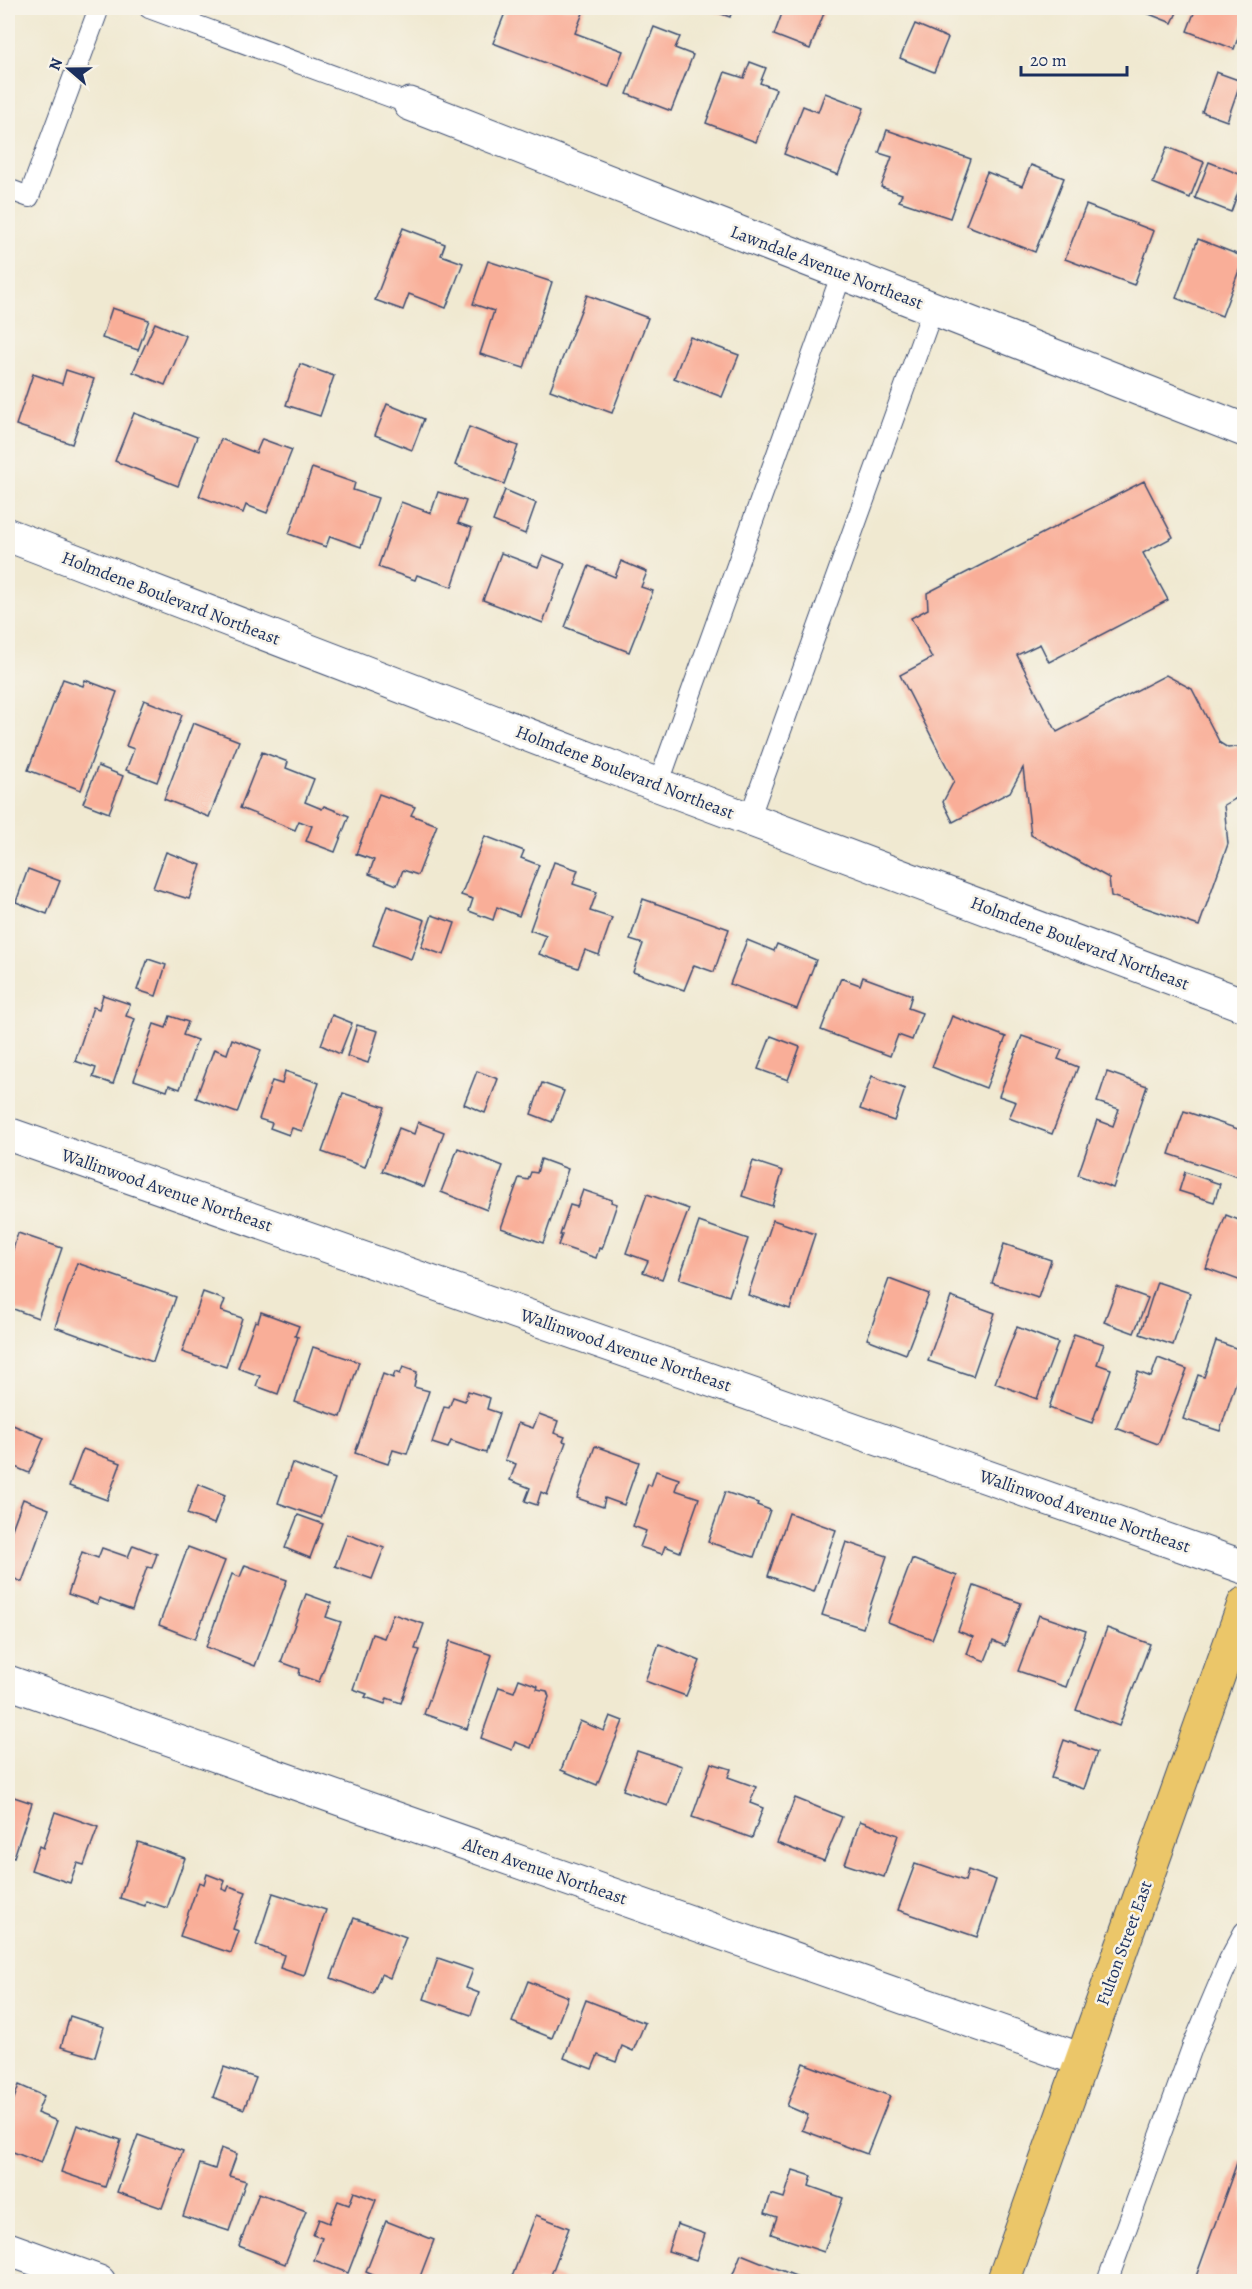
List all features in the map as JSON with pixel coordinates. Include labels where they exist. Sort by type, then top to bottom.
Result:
[{"type":"main road","name":"Fulton Street East","points":[[1003,2282],[1245,1604]]},
{"type":"street","name":"Lawndale Avenue Northeast","points":[[410,104],[1245,430]]},
{"type":"street","name":"Holmdene Boulevard Northeast","points":[[8,535],[749,819],[1245,1005]]},
{"type":"street","name":"Wallinwood Avenue Northeast","points":[[8,1134],[1245,1567]]},
{"type":"street","name":"Alten Avenue Northeast","points":[[8,1682],[1082,2060]]},
{"type":"street","points":[[8,2249],[99,2282]]},
{"type":"lane","points":[[8,189],[29,198],[99,8]]},
{"type":"lane","points":[[149,8],[410,104]]},
{"type":"lane","points":[[658,784],[842,273]]},
{"type":"lane","points":[[749,819],[933,309]]},
{"type":"lane","points":[[1107,2282],[1193,2045],[1229,1960],[1245,1932]]},
{"type":"building","points":[[507,8],[585,8],[575,33],[623,51],[609,87],[493,43]]},
{"type":"building","points":[[710,8],[733,8],[730,17],[710,10]]},
{"type":"building","points":[[784,8],[826,8],[810,49],[774,35]]},
{"type":"building","points":[[1134,8],[1179,8],[1172,23]]},
{"type":"building","points":[[1196,8],[1244,8],[1244,21],[1234,49],[1187,31]]},
{"type":"building","points":[[915,24],[948,38],[934,72],[900,58]]},
{"type":"building","points":[[654,27],[680,37],[675,48],[693,55],[671,111],[627,94]]},
{"type":"building","points":[[750,62],[766,68],[760,83],[776,89],[756,142],[706,123],[725,72],[744,78]]},
{"type":"building","points":[[1216,72],[1241,81],[1227,121],[1202,112]]},
{"type":"building","points":[[825,93],[864,108],[838,175],[784,154],[803,106],[818,112]]},
{"type":"building","points":[[887,130],[971,159],[950,218],[899,201],[902,194],[881,187],[892,157],[879,153]]},
{"type":"building","points":[[1167,147],[1204,162],[1190,198],[1153,183]]},
{"type":"building","points":[[1209,162],[1244,176],[1231,212],[1195,198]]},
{"type":"building","points":[[1031,165],[1064,178],[1035,252],[966,225],[987,172],[1022,186]]},
{"type":"building","points":[[1086,205],[1154,231],[1134,285],[1065,259]]},
{"type":"building","points":[[403,228],[445,244],[441,255],[463,263],[446,308],[409,294],[403,310],[375,300]]},
{"type":"building","points":[[1198,239],[1244,257],[1222,316],[1176,298]]},
{"type":"building","points":[[488,261],[552,282],[524,368],[480,354],[494,311],[473,304]]},
{"type":"building","points":[[587,295],[648,318],[612,413],[550,390]]},
{"type":"building","points":[[112,308],[149,320],[138,350],[102,338]]},
{"type":"building","points":[[155,323],[186,336],[165,385],[133,372]]},
{"type":"building","points":[[690,337],[739,355],[722,397],[674,378]]},
{"type":"building","points":[[300,364],[334,376],[320,416],[286,405]]},
{"type":"building","points":[[66,370],[94,379],[72,444],[16,425],[33,374],[62,384]]},
{"type":"building","points":[[387,404],[424,419],[412,450],[375,435]]},
{"type":"building","points":[[134,413],[197,437],[178,486],[115,461]]},
{"type":"building","points":[[469,427],[518,446],[504,484],[455,465]]},
{"type":"building","points":[[221,439],[256,453],[262,439],[292,450],[267,513],[246,505],[243,513],[199,496]]},
{"type":"building","points":[[312,468],[355,483],[353,490],[378,498],[361,547],[330,536],[326,547],[289,534]]},
{"type":"building","points":[[1144,481],[1173,537],[1143,553],[1168,600],[1049,662],[1040,644],[1017,655],[1057,732],[1166,675],[1192,689],[1220,743],[1228,748],[1244,746],[1244,794],[1224,805],[1228,844],[1199,926],[1111,896],[1109,878],[1031,835],[1023,768],[1010,792],[953,822],[943,802],[954,781],[900,675],[932,658],[911,618],[928,609],[927,593]]},
{"type":"building","points":[[505,490],[536,503],[525,534],[493,521]]},
{"type":"building","points":[[438,492],[466,501],[458,523],[472,528],[452,587],[417,575],[415,580],[378,567],[401,502],[431,513]]},
{"type":"building","points":[[501,553],[538,567],[543,555],[565,564],[543,623],[483,600]]},
{"type":"building","points":[[621,561],[647,572],[641,587],[653,591],[629,652],[565,627],[589,566],[615,577]]},
{"type":"building","points":[[63,679],[83,686],[85,680],[117,692],[81,790],[28,770]]},
{"type":"building","points":[[144,700],[182,715],[157,782],[126,770],[134,749],[126,746]]},
{"type":"building","points":[[193,723],[239,741],[209,817],[164,799]]},
{"type":"building","points":[[262,752],[288,762],[286,768],[314,779],[305,802],[322,809],[324,806],[349,816],[335,852],[306,841],[312,826],[299,821],[295,830],[240,808]]},
{"type":"building","points":[[98,766],[123,776],[109,813],[83,803]]},
{"type":"building","points":[[379,794],[415,807],[411,815],[437,825],[418,875],[403,870],[397,885],[369,874],[374,860],[356,854]]},
{"type":"building","points":[[485,836],[524,851],[521,858],[539,865],[519,916],[497,907],[493,920],[469,911],[473,899],[461,895]]},
{"type":"building","points":[[166,852],[201,865],[189,899],[153,888]]},
{"type":"building","points":[[554,862],[578,870],[573,884],[597,892],[590,911],[612,918],[599,955],[585,950],[578,968],[539,954],[546,936],[530,930]]},
{"type":"building","points":[[28,869],[60,881],[47,914],[16,902]]},
{"type":"building","points":[[643,899],[729,929],[714,972],[694,965],[684,990],[633,972],[643,944],[630,940]]},
{"type":"building","points":[[387,906],[425,920],[411,959],[373,945]]},
{"type":"building","points":[[432,915],[455,923],[444,955],[421,947]]},
{"type":"building","points":[[747,940],[774,951],[777,944],[816,960],[797,1009],[730,984]]},
{"type":"building","points":[[148,959],[166,965],[156,996],[137,990]]},
{"type":"building","points":[[863,977],[912,995],[908,1008],[922,1013],[912,1040],[898,1035],[890,1056],[821,1030],[841,978],[860,985]]},
{"type":"building","points":[[103,995],[130,1004],[126,1016],[135,1019],[113,1084],[93,1077],[96,1068],[75,1061],[93,1007],[99,1009]]},
{"type":"building","points":[[332,1015],[352,1023],[340,1054],[321,1045]]},
{"type":"building","points":[[170,1016],[188,1022],[183,1035],[197,1040],[180,1089],[169,1085],[167,1091],[134,1080],[154,1024],[166,1028]]},
{"type":"building","points":[[952,1016],[1006,1037],[986,1088],[932,1067]]},
{"type":"building","points":[[357,1025],[378,1031],[368,1063],[347,1056]]},
{"type":"building","points":[[771,1036],[800,1047],[788,1080],[758,1069]]},
{"type":"building","points":[[1022,1036],[1062,1050],[1058,1059],[1078,1067],[1052,1134],[1009,1118],[1016,1102],[999,1096]]},
{"type":"building","points":[[232,1039],[261,1050],[237,1113],[196,1098],[214,1049],[227,1054]]},
{"type":"building","points":[[285,1071],[319,1083],[302,1131],[292,1128],[289,1135],[270,1128],[272,1123],[259,1119],[272,1081],[282,1084]]},
{"type":"building","points":[[477,1071],[498,1079],[485,1113],[464,1104]]},
{"type":"building","points":[[1107,1072],[1147,1086],[1113,1188],[1078,1175],[1097,1120],[1113,1126],[1119,1109],[1097,1102]]},
{"type":"building","points":[[872,1076],[905,1089],[894,1121],[860,1109]]},
{"type":"building","points":[[542,1083],[564,1091],[552,1122],[531,1114]]},
{"type":"building","points":[[343,1093],[385,1107],[365,1167],[322,1152]]},
{"type":"building","points":[[1184,1111],[1244,1131],[1244,1179],[1169,1154]]},
{"type":"building","points":[[418,1122],[444,1132],[424,1187],[382,1171],[399,1128],[414,1134]]},
{"type":"building","points":[[458,1148],[503,1166],[487,1210],[441,1192]]},
{"type":"building","points":[[541,1159],[568,1169],[543,1243],[501,1228],[519,1178],[528,1180],[531,1172],[537,1173]]},
{"type":"building","points":[[753,1161],[783,1171],[772,1206],[742,1196]]},
{"type":"building","points":[[1185,1172],[1220,1184],[1214,1202],[1179,1191]]},
{"type":"building","points":[[583,1190],[617,1204],[602,1249],[599,1248],[596,1258],[558,1245],[570,1205],[577,1207]]},
{"type":"building","points":[[647,1194],[689,1209],[662,1279],[643,1272],[648,1261],[626,1253]]},
{"type":"building","points":[[1226,1215],[1244,1222],[1244,1282],[1206,1268]]},
{"type":"building","points":[[773,1220],[815,1234],[790,1309],[748,1295]]},
{"type":"building","points":[[699,1222],[748,1239],[729,1296],[679,1279]]},
{"type":"building","points":[[18,1233],[62,1248],[38,1318],[8,1307],[8,1265]]},
{"type":"building","points":[[1004,1244],[1051,1260],[1038,1298],[992,1283]]},
{"type":"building","points":[[77,1263],[176,1297],[153,1362],[55,1327]]},
{"type":"building","points":[[889,1279],[929,1294],[906,1354],[867,1339]]},
{"type":"building","points":[[1157,1282],[1190,1293],[1173,1345],[1140,1334]]},
{"type":"building","points":[[1117,1287],[1148,1298],[1134,1333],[1104,1322]]},
{"type":"building","points":[[203,1292],[225,1300],[221,1311],[242,1318],[226,1367],[182,1352]]},
{"type":"building","points":[[951,1297],[995,1313],[973,1376],[928,1361]]},
{"type":"building","points":[[261,1312],[299,1326],[295,1336],[298,1337],[278,1394],[256,1386],[260,1376],[238,1368],[255,1321],[258,1322]]},
{"type":"building","points":[[1017,1327],[1058,1343],[1037,1399],[995,1383]]},
{"type":"building","points":[[1074,1334],[1104,1344],[1097,1364],[1111,1369],[1092,1423],[1049,1408]]},
{"type":"building","points":[[1216,1341],[1244,1351],[1244,1358],[1220,1431],[1183,1419],[1198,1375],[1204,1377]]},
{"type":"building","points":[[313,1347],[359,1362],[341,1417],[295,1402]]},
{"type":"building","points":[[1158,1358],[1187,1369],[1158,1444],[1116,1428],[1138,1372],[1151,1377]]},
{"type":"building","points":[[403,1367],[417,1372],[414,1387],[429,1391],[407,1454],[393,1450],[388,1464],[355,1453],[383,1374],[393,1378],[395,1372],[400,1374]]},
{"type":"building","points":[[468,1391],[490,1398],[487,1409],[499,1413],[486,1453],[451,1441],[448,1448],[432,1443],[444,1407],[449,1408],[453,1397],[465,1401]]},
{"type":"building","points":[[539,1414],[558,1421],[554,1433],[565,1437],[563,1441],[566,1442],[547,1495],[541,1492],[537,1505],[525,1501],[530,1488],[510,1480],[516,1464],[505,1460],[518,1423],[533,1428]]},
{"type":"building","points":[[8,1423],[44,1438],[29,1473],[8,1464]]},
{"type":"building","points":[[595,1446],[639,1462],[624,1505],[605,1498],[603,1507],[577,1498]]},
{"type":"building","points":[[83,1449],[121,1463],[107,1500],[69,1486]]},
{"type":"building","points":[[292,1463],[335,1479],[321,1518],[278,1503]]},
{"type":"building","points":[[656,1471],[679,1479],[675,1490],[699,1498],[680,1552],[665,1546],[662,1554],[640,1547],[646,1531],[633,1526],[648,1484],[651,1486]]},
{"type":"building","points":[[198,1484],[225,1495],[214,1524],[187,1514]]},
{"type":"building","points":[[725,1492],[758,1503],[757,1505],[770,1510],[754,1557],[708,1542]]},
{"type":"building","points":[[23,1499],[49,1509],[22,1582],[8,1576],[8,1528],[12,1529]]},
{"type":"building","points":[[789,1513],[836,1530],[814,1592],[768,1576]]},
{"type":"building","points":[[298,1515],[323,1524],[310,1558],[285,1548]]},
{"type":"building","points":[[347,1534],[384,1548],[372,1579],[335,1566]]},
{"type":"building","points":[[846,1542],[887,1556],[863,1628],[822,1615]]},
{"type":"building","points":[[133,1545],[157,1554],[152,1568],[147,1567],[132,1610],[99,1598],[97,1604],[68,1594],[82,1552],[98,1558],[102,1548],[128,1557]]},
{"type":"building","points":[[188,1547],[225,1561],[195,1639],[159,1625]]},
{"type":"building","points":[[912,1559],[957,1576],[932,1639],[888,1622]]},
{"type":"building","points":[[245,1565],[287,1580],[255,1666],[206,1647],[232,1574],[240,1577]]},
{"type":"building","points":[[974,1586],[1021,1603],[1005,1646],[993,1641],[985,1661],[967,1654],[973,1637],[958,1631]]},
{"type":"building","points":[[306,1594],[331,1603],[326,1617],[341,1622],[319,1682],[299,1675],[300,1669],[281,1662]]},
{"type":"building","points":[[393,1614],[424,1624],[415,1649],[420,1650],[401,1703],[387,1698],[385,1704],[365,1697],[367,1694],[353,1689],[372,1634],[384,1638]]},
{"type":"building","points":[[1039,1615],[1086,1631],[1066,1687],[1018,1671]]},
{"type":"building","points":[[1107,1628],[1150,1644],[1119,1726],[1076,1710]]},
{"type":"building","points":[[450,1641],[492,1655],[467,1729],[424,1714]]},
{"type":"building","points":[[659,1644],[700,1661],[686,1696],[645,1681]]},
{"type":"building","points":[[519,1679],[538,1686],[537,1689],[547,1691],[549,1697],[531,1748],[515,1742],[512,1750],[481,1738],[499,1687],[514,1692]]},
{"type":"building","points":[[610,1716],[623,1721],[597,1785],[561,1770],[580,1721],[604,1731]]},
{"type":"building","points":[[1064,1740],[1097,1752],[1084,1789],[1051,1778]]},
{"type":"building","points":[[637,1751],[682,1766],[668,1806],[623,1790]]},
{"type":"building","points":[[711,1763],[731,1769],[728,1777],[756,1787],[750,1803],[763,1808],[752,1838],[692,1817]]},
{"type":"building","points":[[8,1795],[32,1803],[14,1857],[8,1855]]},
{"type":"building","points":[[795,1798],[842,1817],[824,1861],[777,1843]]},
{"type":"building","points":[[55,1812],[98,1827],[84,1865],[77,1863],[70,1883],[31,1870],[39,1846],[43,1848]]},
{"type":"building","points":[[860,1821],[898,1835],[884,1877],[845,1864]]},
{"type":"building","points":[[138,1842],[185,1858],[167,1908],[146,1901],[145,1906],[120,1898]]},
{"type":"building","points":[[915,1864],[965,1881],[968,1870],[996,1880],[977,1937],[898,1910]]},
{"type":"building","points":[[207,1874],[225,1881],[222,1889],[227,1891],[229,1886],[246,1892],[233,1929],[239,1931],[231,1953],[180,1936],[199,1882],[204,1884]]},
{"type":"building","points":[[273,1893],[326,1910],[304,1976],[280,1968],[284,1955],[256,1945]]},
{"type":"building","points":[[354,1918],[406,1937],[390,1978],[381,1974],[373,1994],[331,1978]]},
{"type":"building","points":[[438,1958],[473,1970],[466,1988],[479,1993],[471,2015],[424,1999]]},
{"type":"building","points":[[528,1981],[568,1997],[552,2038],[512,2022]]},
{"type":"building","points":[[586,2000],[645,2023],[633,2051],[622,2046],[616,2062],[598,2055],[592,2069],[564,2058]]},
{"type":"building","points":[[70,2016],[104,2027],[95,2057],[61,2047]]},
{"type":"building","points":[[803,2063],[890,2096],[867,2154],[802,2130],[808,2115],[787,2106]]},
{"type":"building","points":[[224,2067],[256,2078],[244,2109],[213,2097]]},
{"type":"building","points":[[19,2085],[44,2096],[37,2113],[57,2121],[41,2163],[8,2150],[8,2115]]},
{"type":"building","points":[[77,2125],[121,2140],[105,2187],[61,2172]]},
{"type":"building","points":[[138,2135],[183,2151],[162,2208],[117,2192]]},
{"type":"building","points":[[221,2148],[237,2154],[229,2176],[246,2181],[229,2231],[183,2216],[200,2164],[215,2169]]},
{"type":"building","points":[[1238,2160],[1244,2162],[1244,2282],[1194,2282]]},
{"type":"building","points":[[793,2170],[812,2176],[809,2186],[843,2198],[824,2252],[771,2234],[777,2217],[765,2213],[771,2194],[784,2198]]},
{"type":"building","points":[[354,2192],[376,2200],[348,2273],[314,2260],[322,2238],[313,2235],[319,2219],[329,2223],[338,2201],[349,2205]]},
{"type":"building","points":[[259,2193],[306,2211],[285,2264],[239,2246]]},
{"type":"building","points":[[536,2215],[569,2228],[551,2275],[569,2282],[510,2282]]},
{"type":"building","points":[[386,2221],[434,2240],[418,2282],[389,2282],[366,2272]]},
{"type":"building","points":[[677,2224],[705,2234],[696,2260],[668,2251]]},
{"type":"building","points":[[741,2254],[808,2281],[808,2282],[730,2282]]}]
